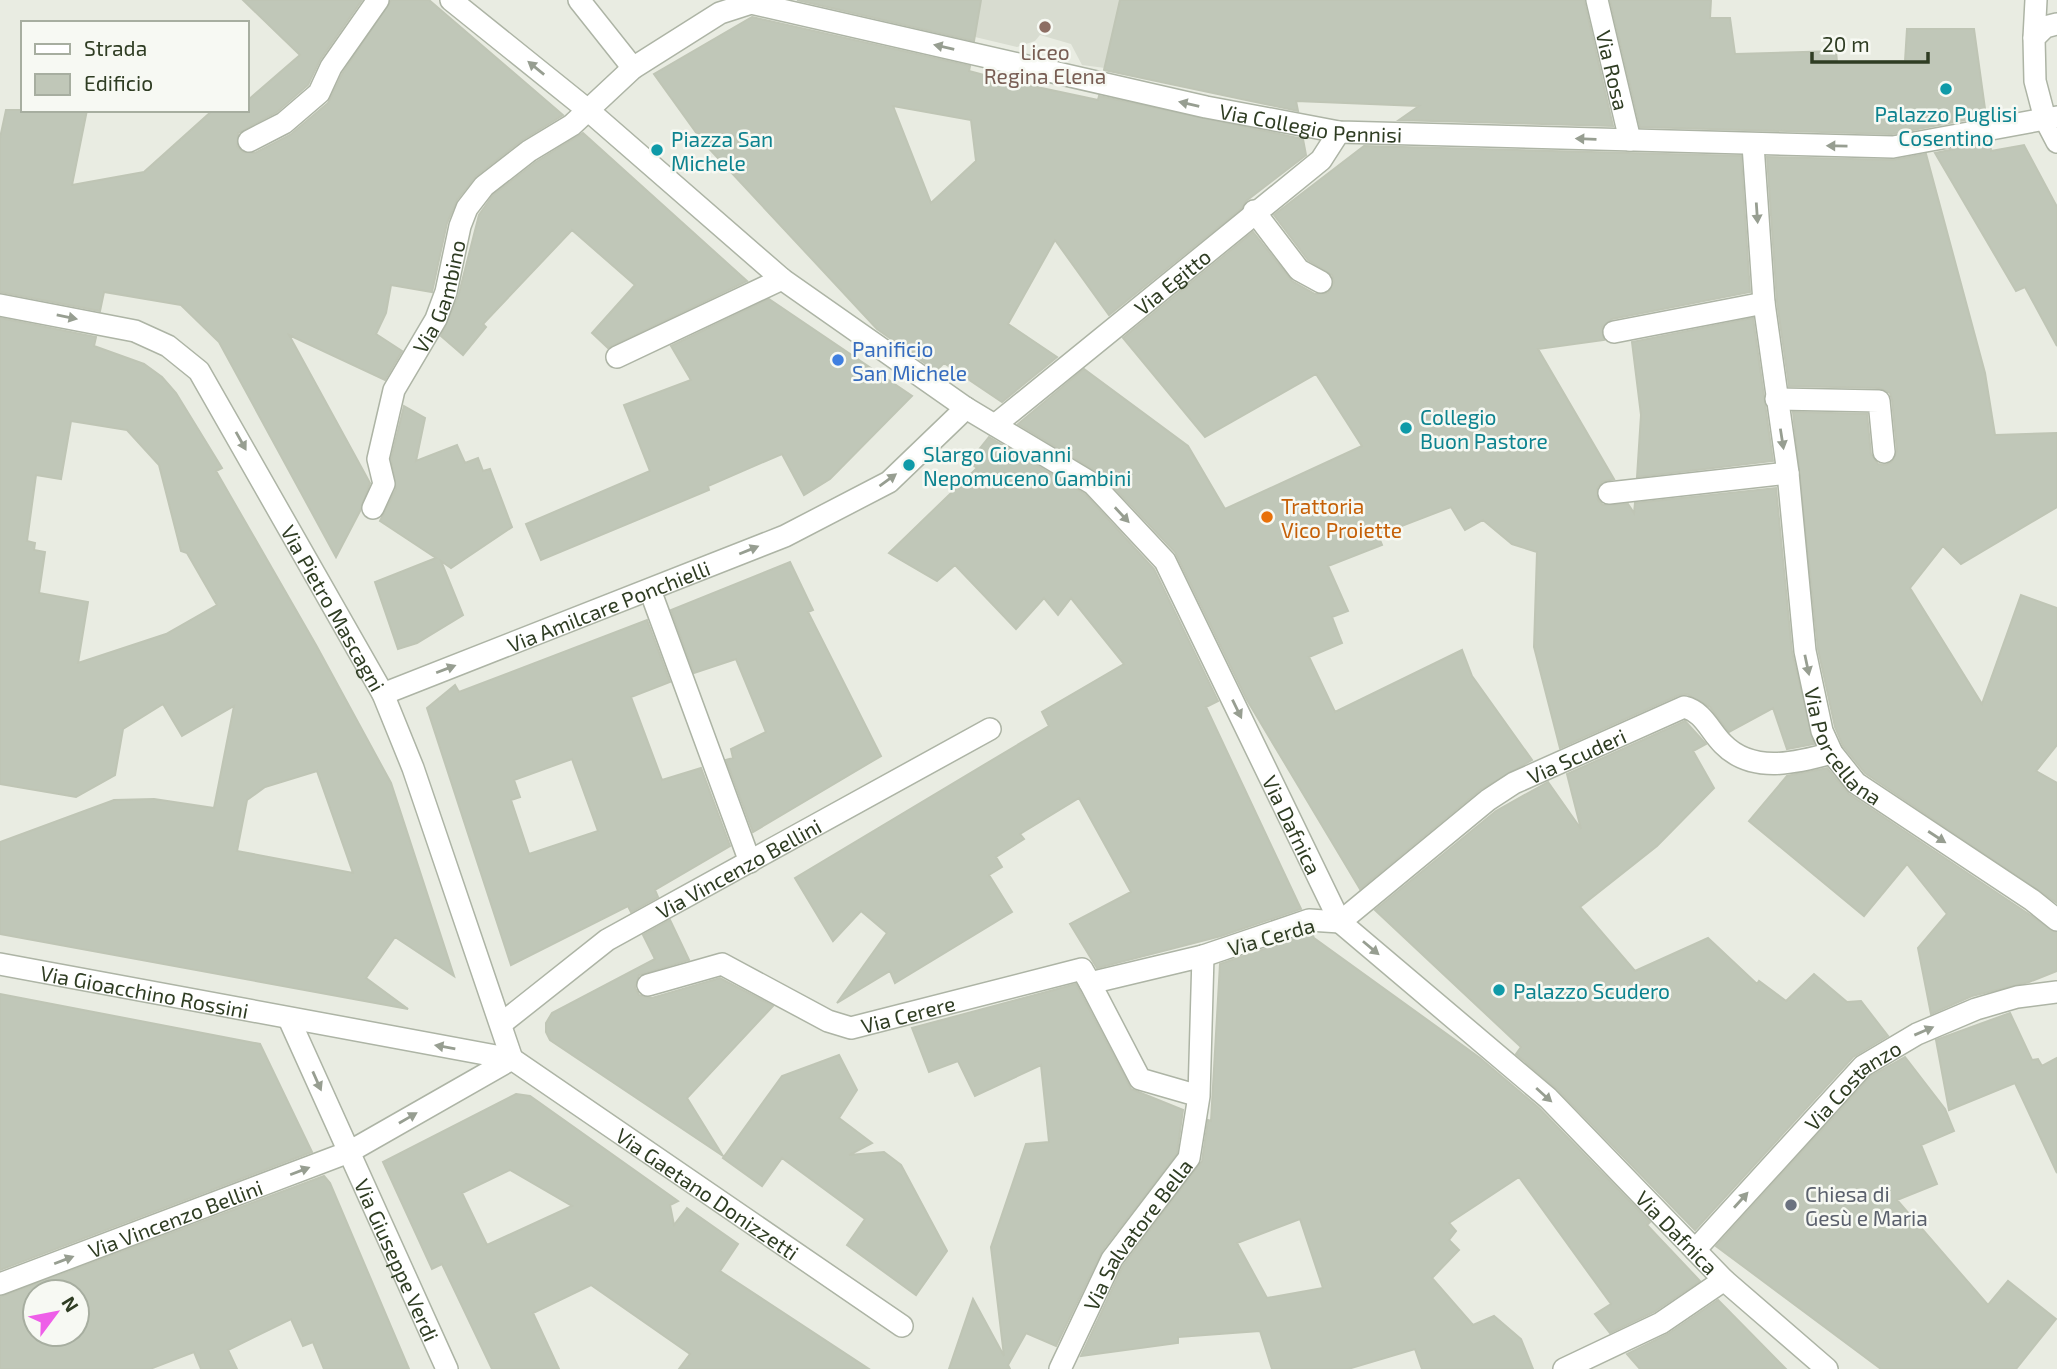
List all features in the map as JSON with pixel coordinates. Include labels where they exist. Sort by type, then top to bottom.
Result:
[{"type":"street","points":[[249,141],[284,123],[319,93],[331,67],[378,0]]},
{"type":"street","name":"Via Dafnica","points":[[452,0],[589,111],[782,279],[966,408],[1093,484],[1165,561],[1340,922],[1548,1098],[1724,1280],[1827,1369]]},
{"type":"street","points":[[579,0],[639,65]]},
{"type":"street","name":"Via Rosa","points":[[1597,0],[1630,141]]},
{"type":"street","points":[[2036,0],[2035,81],[2051,118],[2057,142]]},
{"type":"street","name":"Via Collegio Pennisi","points":[[589,111],[639,65],[720,13],[751,3],[1206,107],[1339,132],[1893,147],[2051,118]]},
{"type":"street","points":[[2034,38],[2045,27],[2057,24]]},
{"type":"street","name":"Via Gambino","points":[[373,508],[384,484],[378,459],[394,390],[436,319],[446,292],[460,226],[467,208],[484,186],[529,151],[572,125],[589,111]]},
{"type":"street","name":"Via Egitto","points":[[995,425],[1254,211],[1321,160],[1339,132]]},
{"type":"street","name":"Via Porcellana","points":[[1753,145],[1763,303],[1788,473],[1805,651],[1822,731],[1832,753],[1856,783],[2032,900],[2057,920]]},
{"type":"street","points":[[1254,211],[1299,270],[1321,282]]},
{"type":"street","points":[[617,357],[782,279]]},
{"type":"street","points":[[1614,331],[1763,303]]},
{"type":"street","name":"Via Pietro Mascagni","points":[[0,304],[135,331],[168,345],[199,371],[222,407],[383,694],[413,768],[512,1059]]},
{"type":"street","points":[[1776,399],[1879,401],[1884,452]]},
{"type":"street","name":"Via Amilcare Ponchielli","points":[[383,694],[785,536],[888,482],[966,408]]},
{"type":"street","points":[[1609,493],[1788,473]]},
{"type":"street","points":[[650,590],[750,862]]},
{"type":"street","name":"Via Scuderi","points":[[1340,922],[1488,800],[1514,783],[1684,707],[1702,716],[1723,744],[1754,762],[1772,765],[1832,753]]},
{"type":"street","name":"Via Vincenzo Bellini","points":[[500,1024],[607,940],[990,729]]},
{"type":"street","name":"Via Cerda","points":[[1090,983],[1202,956],[1309,920],[1340,922]]},
{"type":"street","name":"Via Salvatore Bella","points":[[1060,1369],[1112,1259],[1189,1158],[1199,1096],[1202,956]]},
{"type":"street","name":"Via Gioacchino Rossini","points":[[0,964],[512,1059]]},
{"type":"street","name":"Via Cerere","points":[[648,985],[722,964],[828,1021],[851,1028],[1082,969],[1090,983]]},
{"type":"street","points":[[1090,983],[1140,1079],[1199,1096]]},
{"type":"street","name":"Via Costanzo","points":[[1695,1250],[1863,1066],[1908,1038],[1976,1009],[2017,996],[2057,992]]},
{"type":"street","name":"Via Giuseppe Verdi","points":[[289,1019],[447,1369]]},
{"type":"street","name":"Via Vincenzo Bellini","points":[[0,1284],[349,1152],[512,1059]]},
{"type":"street","name":"Via Gaetano Donizzetti","points":[[512,1059],[902,1326]]},
{"type":"street","points":[[1564,1369],[1661,1323],[1724,1280]]},
{"type":"shaded area","name":"Liceo Regina Elena","points":[[981,0],[1120,0],[1105,68],[1082,65],[1071,44],[1040,35],[1035,41],[1017,47],[975,37]]},
{"type":"building","points":[[243,0],[362,0],[320,60],[308,85],[277,112],[238,133],[237,146],[243,152],[255,153],[290,135],[328,103],[342,74],[391,0],[429,0],[563,115],[521,141],[476,176],[457,200],[447,223],[432,292],[391,285],[386,313],[376,334],[402,351],[385,380],[289,335],[370,483],[360,511],[336,557],[219,342],[181,305],[104,292],[100,311],[0,292],[0,138],[6,110],[87,112],[72,185],[144,172],[211,112],[248,112],[248,100],[300,55]]},
{"type":"building","points":[[797,0],[981,0],[974,41]]},
{"type":"building","points":[[1120,0],[1584,0],[1613,126],[1399,120],[1419,106],[1296,101],[1298,111],[1104,70]]},
{"type":"building","points":[[1610,0],[1711,0],[1710,18],[1730,18],[1735,54],[1836,51],[1837,62],[1905,61],[1907,29],[1974,29],[1986,116],[1892,134],[1640,127]]},
{"type":"building","points":[[752,17],[970,66],[969,71],[999,79],[1098,100],[1099,96],[1303,139],[1306,155],[1246,201],[1242,208],[1109,315],[1055,240],[1008,324],[1057,357],[1002,402],[944,363],[936,371],[877,329],[703,142],[654,74]],"holes":[[[893,106],[971,120],[976,161],[931,203]]]},
{"type":"building","points":[[583,133],[747,281],[608,348],[592,333],[635,285],[572,230],[483,324],[486,327],[463,355],[441,336],[458,297],[479,215],[493,195],[536,162]]},
{"type":"building","points":[[1990,142],[1991,151],[2024,145],[2057,207],[2057,346],[2025,287],[2016,291],[1935,153]]},
{"type":"building","points":[[1364,146],[1741,156],[1750,292],[1612,319],[1602,327],[1604,340],[1538,349],[1614,479],[1602,482],[1597,488],[1598,500],[1603,505],[1628,504],[1634,513],[1635,503],[1776,488],[1792,652],[1814,744],[1787,749],[1773,708],[1729,732],[1710,707],[1687,694],[1679,695],[1560,748],[1534,647],[1537,552],[1512,544],[1483,520],[1465,530],[1451,507],[1378,535],[1382,545],[1328,566],[1348,611],[1332,617],[1342,643],[1309,657],[1335,712],[1462,650],[1472,676],[1532,760],[1480,790],[1360,889],[1247,700],[1175,552],[1102,475],[1018,424],[1084,369],[1188,446],[1225,509],[1362,446],[1316,374],[1205,437],[1123,338],[1253,232],[1292,281],[1315,294],[1328,293],[1334,282],[1332,275],[1308,260],[1274,215]]},
{"type":"building","points":[[1926,154],[1985,373],[1995,435],[2057,433],[2057,507],[1961,564],[1943,546],[1910,588],[1982,704],[2021,595],[2057,608],[2057,745],[2036,771],[2057,783],[2057,903],[1865,773],[1843,746],[1835,727],[1818,649],[1793,412],[1867,414],[1871,454],[1878,464],[1886,465],[1892,462],[1897,451],[1892,400],[1890,393],[1879,388],[1789,386],[1777,302],[1767,157],[1893,160]]},
{"type":"building","points":[[769,299],[912,396],[830,479],[804,495],[782,454],[708,486],[709,490],[541,560],[526,524],[650,471],[624,405],[691,380],[671,346]]},
{"type":"building","points":[[0,318],[96,337],[94,346],[144,364],[162,377],[176,393],[222,468],[216,471],[391,783],[454,976],[395,937],[366,978],[408,1009],[0,934],[0,842],[114,800],[154,799],[214,808],[234,706],[182,736],[163,704],[123,729],[115,775],[76,797],[0,784]],"holes":[[[71,421],[127,430],[159,465],[181,551],[187,553],[217,605],[166,634],[78,663],[88,602],[39,593],[45,552],[34,550],[35,543],[27,541],[36,475],[61,479]],[[317,771],[353,873],[237,851],[247,800],[265,787]]]},
{"type":"building","points":[[1753,318],[1773,461],[1637,477],[1641,415],[1632,342]]},
{"type":"building","points":[[404,406],[425,418],[416,461],[457,445],[465,463],[478,458],[483,471],[490,469],[512,527],[451,568],[441,561],[463,615],[417,643],[398,649],[375,582],[436,558],[380,521],[396,489],[391,459]]},
{"type":"building","points":[[989,437],[1085,494],[1154,569],[1218,701],[1206,707],[1301,909],[1221,936],[1097,968],[1070,924],[1131,892],[1079,798],[1020,834],[1024,839],[996,857],[1002,867],[989,875],[1012,912],[895,983],[890,971],[837,1003],[887,933],[861,911],[833,941],[795,878],[1049,726],[1042,712],[1124,664],[1071,598],[1058,615],[1044,598],[1016,629],[955,565],[937,581],[889,553],[977,468],[969,462]]},
{"type":"building","points":[[790,562],[813,610],[808,612],[881,756],[753,832],[726,760],[733,758],[731,749],[766,732],[736,659],[694,673],[671,610]]},
{"type":"building","points":[[647,620],[670,682],[631,697],[662,780],[701,768],[730,846],[655,890],[658,897],[631,912],[628,906],[511,965],[427,708],[455,685],[459,692]],"holes":[[[572,759],[598,831],[529,854],[511,800],[520,797],[514,780]]]},
{"type":"building","points":[[1685,721],[1706,744],[1693,751],[1714,788],[1657,846],[1580,907],[1635,971],[1708,938],[1757,984],[1759,981],[1786,1001],[1814,974],[1847,1002],[1861,1001],[1888,1036],[1853,1057],[1695,1230],[1557,1089],[1516,1054],[1521,1047],[1375,910],[1496,811],[1548,782],[1581,829],[1567,774]]},
{"type":"building","points":[[1827,768],[1849,794],[2057,933],[2057,971],[2029,982],[1972,996],[1931,1014],[1918,948],[1947,914],[1907,864],[1864,916],[1749,821],[1787,776]]},
{"type":"building","points":[[670,920],[689,960],[639,975],[635,988],[639,995],[652,998],[720,978],[773,1006],[687,1098],[723,1156],[550,1040],[546,1032],[546,1023],[552,1013],[655,959],[643,935]]},
{"type":"building","points":[[1312,933],[1314,938],[1480,1058],[1539,1108],[1650,1222],[1647,1225],[1700,1281],[1654,1312],[1610,1333],[1595,1314],[1611,1304],[1519,1177],[1449,1223],[1456,1231],[1449,1240],[1459,1250],[1432,1278],[1473,1325],[1494,1316],[1521,1339],[1533,1369],[1422,1369],[1415,1349],[1348,1369],[1272,1369],[1260,1331],[1178,1337],[1178,1343],[1081,1356],[1123,1266],[1202,1161],[1208,1120],[1211,1121],[1220,964]],"holes":[[[1300,1219],[1323,1288],[1267,1298],[1237,1243]]]},
{"type":"building","points":[[1076,984],[1131,1089],[1183,1110],[1177,1153],[1102,1251],[1056,1346],[1026,1333],[1008,1365],[1010,1369],[949,1369],[973,1299],[1004,1356],[991,1247],[1026,1144],[1049,1142],[1041,1065],[975,1096],[958,1061],[929,1072],[912,1028]]},
{"type":"building","points":[[0,994],[260,1044],[312,1152],[0,1270]]},
{"type":"building","points":[[2010,1013],[2032,1060],[2038,1059],[2042,1066],[2057,1058],[2057,1173],[2015,1083],[1949,1110],[1936,1040]]},
{"type":"building","points":[[839,1055],[857,1090],[839,1118],[872,1143],[849,1155],[884,1152],[901,1165],[947,1251],[916,1295],[847,1245],[865,1219],[782,1158],[762,1186],[723,1158],[782,1076]]},
{"type":"building","points":[[1905,1057],[1945,1109],[1954,1131],[1921,1145],[1937,1184],[1897,1200],[1988,1305],[2008,1281],[2056,1319],[2016,1369],[1881,1369],[1716,1246],[1871,1076]]},
{"type":"building","points":[[516,1094],[530,1096],[678,1201],[670,1205],[674,1225],[687,1208],[738,1244],[720,1271],[869,1369],[679,1369],[690,1354],[591,1285],[533,1313],[559,1369],[492,1369],[442,1264],[432,1269],[383,1162]],"holes":[[[510,1170],[572,1206],[487,1245],[462,1193]]]},
{"type":"building","points":[[324,1176],[330,1183],[409,1369],[324,1369],[313,1342],[303,1346],[291,1319],[228,1350],[237,1369],[201,1369],[194,1352],[150,1369],[0,1369],[0,1297],[21,1289],[21,1348],[91,1348],[91,1278],[51,1278]]},
{"type":"building","points":[[1718,1300],[1786,1369],[1640,1369],[1627,1354],[1668,1334]]},
{"type":"place","name":"Liceo Regina Elena","points":[[1045,27]]},
{"type":"place","name":"Palazzo Puglisi Cosentino","points":[[1946,89]]},
{"type":"place","name":"Piazza San Michele","points":[[657,150]]},
{"type":"place","name":"Panificio San Michele","points":[[838,360]]},
{"type":"place","name":"Collegio Buon Pastore","points":[[1406,428]]},
{"type":"place","name":"Slargo Giovanni Nepomuceno Gambini","points":[[909,465]]},
{"type":"place","name":"Trattoria Vico Proiette","points":[[1267,517]]},
{"type":"place","name":"Palazzo Scudero","points":[[1499,990]]},
{"type":"place","name":"Chiesa di Gesù e Maria","points":[[1791,1205]]}]
